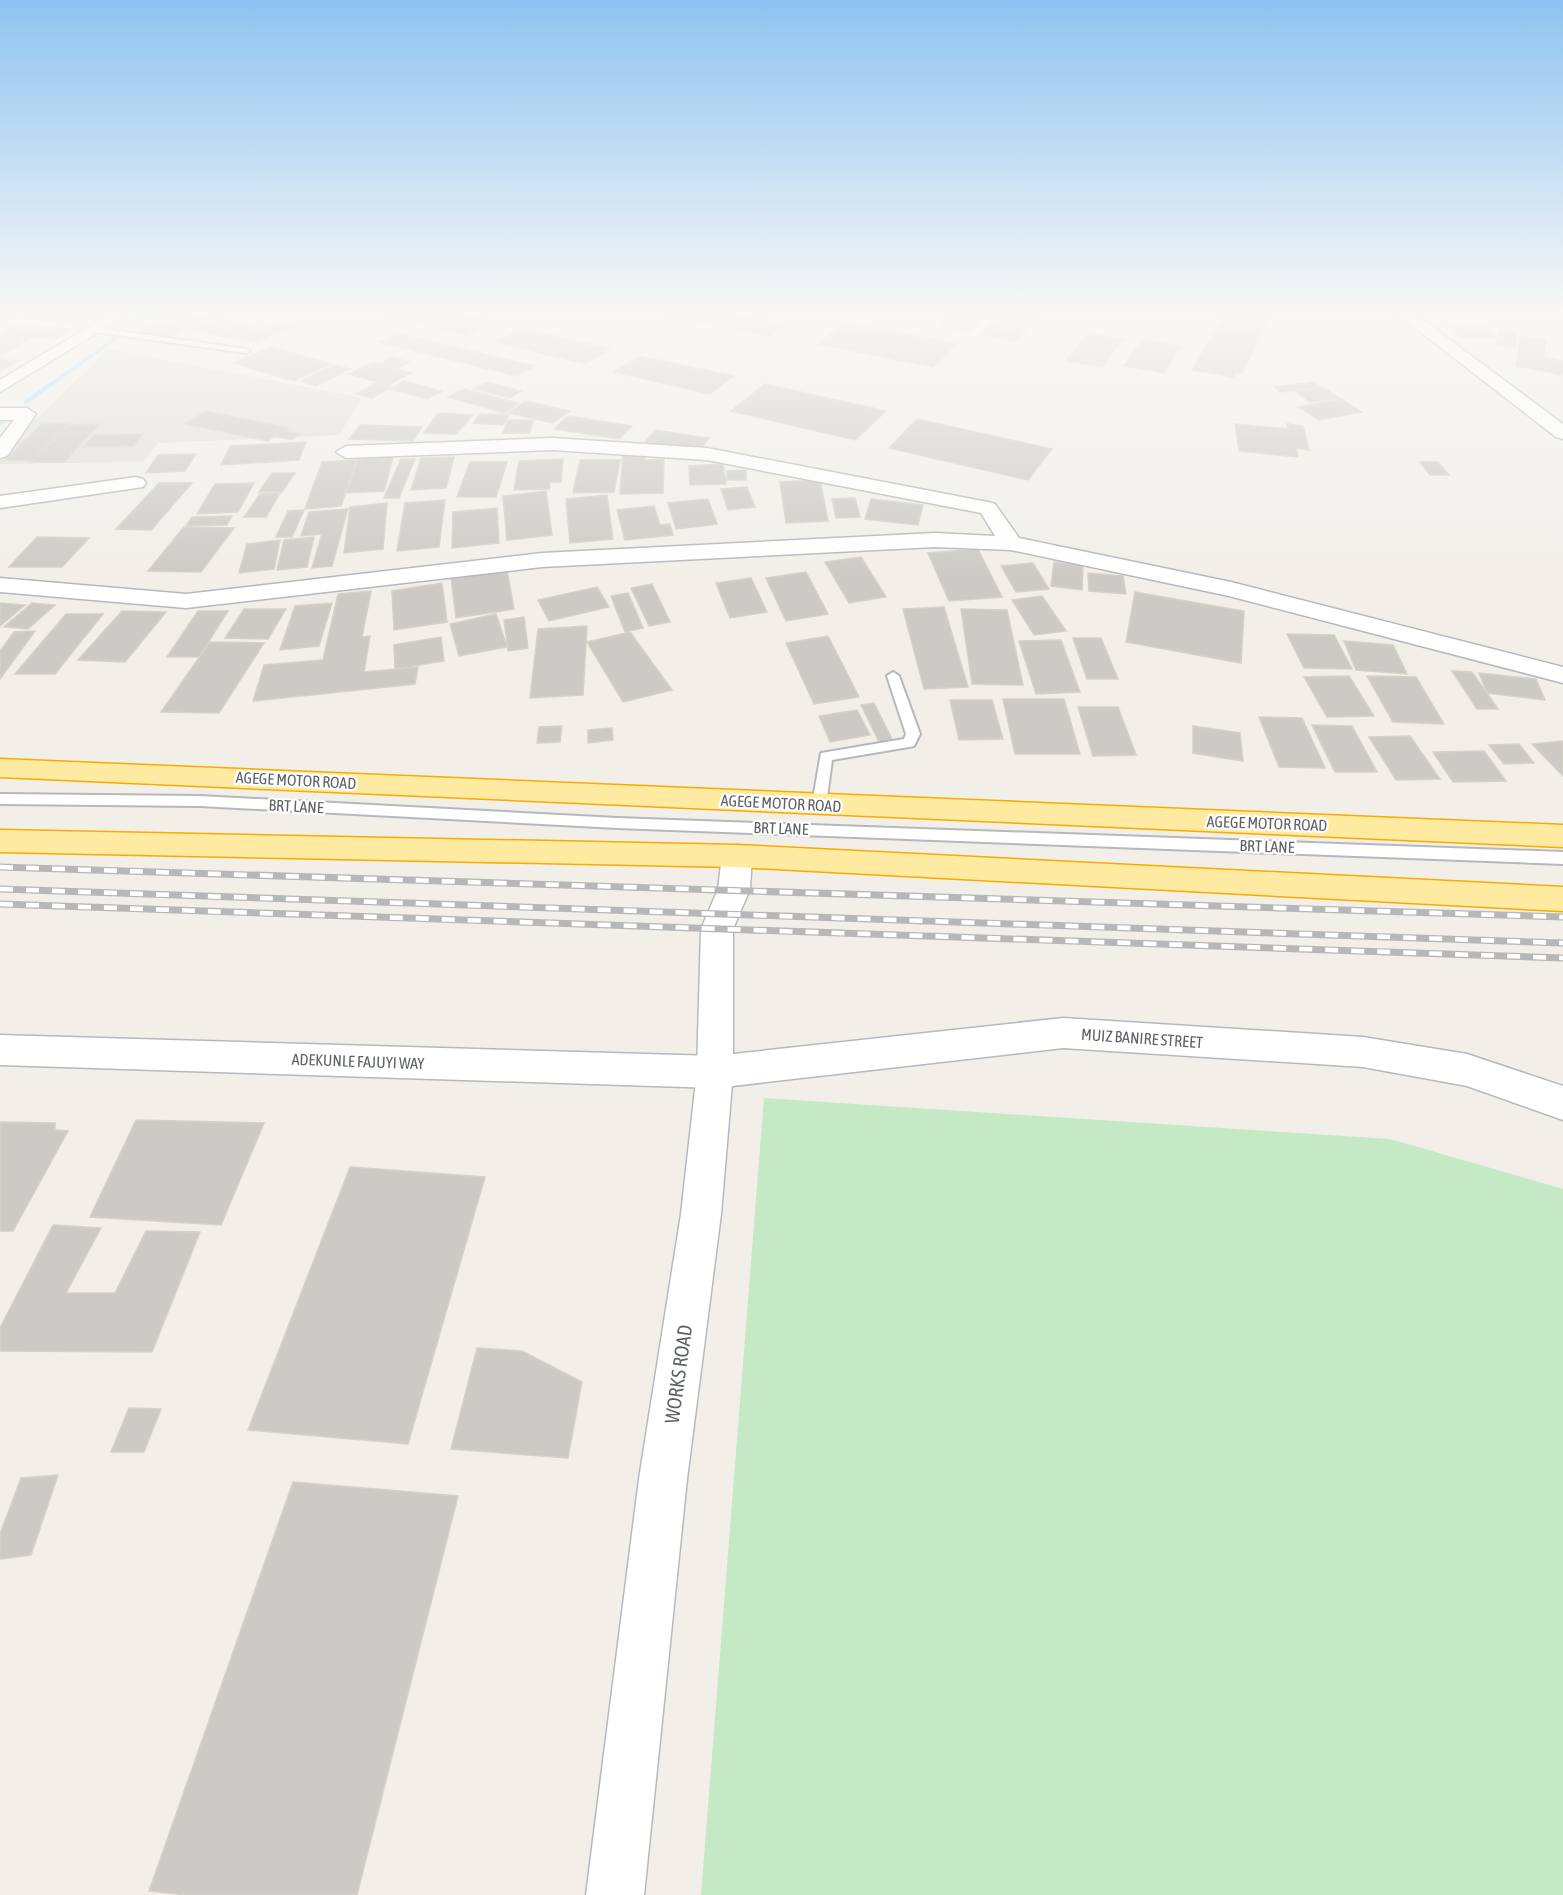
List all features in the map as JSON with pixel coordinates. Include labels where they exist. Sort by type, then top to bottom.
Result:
[{"type":"highway","name":"AGEGE MOTOR ROAD","points":[[0,768],[1563,836]]},
{"type":"highway","points":[[0,841],[737,856],[1563,900]]},
{"type":"street","points":[[1521,401],[1563,433]]},
{"type":"street","points":[[0,414],[27,414],[0,452]]},
{"type":"street","points":[[346,452],[552,444],[706,454],[988,508],[1011,543]]},
{"type":"street","points":[[0,502],[136,483]]},
{"type":"street","points":[[0,585],[186,601],[542,560],[935,540],[1011,543],[1231,589],[1563,675]]},
{"type":"street","name":"WORKS ROAD","points":[[615,1895],[663,1479],[701,1214],[715,1071],[717,929],[734,889],[737,856]]},
{"type":"street","name":"MUIZ BANIRE STREET","points":[[715,1071],[1063,1033],[1362,1052],[1467,1070],[1563,1102]]},
{"type":"street","name":"ADEKUNLE FAJUYI WAY","points":[[0,1050],[715,1071]]},
{"type":"lane","points":[[819,805],[826,756],[909,743],[913,734],[894,676]]},
{"type":"lane","name":"BRT LANE","points":[[0,799],[200,801],[617,823],[1563,858]]},
{"type":"shaded area","points":[[55,401],[360,401],[339,435],[158,443],[143,462],[0,464],[0,454]]},
{"type":"green space","points":[[764,1098],[1390,1139],[1563,1189],[1563,1895],[701,1895]]},
{"type":"building","points":[[464,401],[519,403],[504,413]]},
{"type":"building","points":[[525,401],[570,411],[552,423],[508,413]]},
{"type":"building","points":[[743,401],[843,401],[886,411],[855,440],[731,411]]},
{"type":"building","points":[[1328,401],[1345,401],[1362,412],[1319,420],[1298,407]]},
{"type":"building","points":[[206,411],[289,428],[284,431],[300,434],[291,440],[275,436],[268,441],[184,424]]},
{"type":"building","points":[[438,413],[473,415],[456,434],[424,433]]},
{"type":"building","points":[[480,414],[509,415],[503,425],[473,423]]},
{"type":"building","points":[[568,416],[632,426],[619,439],[554,429]]},
{"type":"building","points":[[917,419],[1052,449],[1028,480],[889,448]]},
{"type":"building","points":[[508,420],[534,420],[529,433],[503,433]]},
{"type":"building","points":[[42,424],[69,424],[33,460],[5,460]]},
{"type":"building","points":[[100,424],[64,462],[31,462],[69,425]]},
{"type":"building","points":[[1235,424],[1289,429],[1287,424],[1303,426],[1309,450],[1296,448],[1298,457],[1239,451]]},
{"type":"building","points":[[360,425],[422,427],[413,441],[349,439]]},
{"type":"building","points":[[655,430],[709,438],[700,450],[645,442]]},
{"type":"building","points":[[143,434],[133,446],[83,447],[94,435]]},
{"type":"building","points":[[306,442],[299,460],[221,465],[230,446]]},
{"type":"building","points":[[623,453],[645,453],[644,460],[664,459],[663,493],[620,494]]},
{"type":"building","points":[[196,454],[185,471],[146,473],[158,455]]},
{"type":"building","points":[[393,457],[384,491],[346,493],[358,459]]},
{"type":"building","points":[[454,457],[446,488],[411,490],[421,458]]},
{"type":"building","points":[[401,459],[415,459],[399,498],[384,498]]},
{"type":"building","points":[[563,459],[561,482],[550,482],[549,489],[514,490],[519,461]]},
{"type":"building","points":[[356,460],[341,506],[305,509],[322,462]]},
{"type":"building","points":[[580,460],[620,460],[614,492],[573,493]]},
{"type":"building","points":[[470,462],[507,462],[496,497],[457,497]]},
{"type":"building","points":[[1420,462],[1438,462],[1449,475],[1430,475]]},
{"type":"building","points":[[723,464],[726,484],[690,485],[689,466]]},
{"type":"building","points":[[746,470],[746,480],[727,480],[727,471]]},
{"type":"building","points":[[272,473],[295,473],[282,492],[259,492]]},
{"type":"building","points":[[820,480],[828,521],[786,523],[780,482]]},
{"type":"building","points":[[159,483],[192,483],[151,530],[116,529]]},
{"type":"building","points":[[254,483],[238,512],[197,514],[215,484]]},
{"type":"building","points":[[747,487],[755,507],[728,510],[721,489]]},
{"type":"building","points":[[546,491],[552,535],[507,540],[503,496]]},
{"type":"building","points":[[280,493],[266,517],[244,517],[260,494]]},
{"type":"building","points":[[607,495],[613,539],[570,543],[566,499]]},
{"type":"building","points":[[855,498],[860,517],[836,518],[832,499]]},
{"type":"building","points":[[708,499],[717,524],[676,529],[668,503]]},
{"type":"building","points":[[871,499],[923,505],[918,525],[865,519]]},
{"type":"building","points":[[445,500],[439,547],[397,551],[405,503]]},
{"type":"building","points":[[387,503],[383,549],[344,553],[350,507]]},
{"type":"building","points":[[654,506],[660,525],[670,524],[673,535],[625,540],[617,510]]},
{"type":"building","points":[[497,508],[499,543],[452,548],[453,512]]},
{"type":"building","points":[[348,509],[332,566],[312,568],[322,534],[301,536],[309,512]]},
{"type":"building","points":[[304,510],[292,537],[276,537],[288,511]]},
{"type":"building","points":[[232,516],[227,525],[186,526],[192,517]]},
{"type":"building","points":[[184,527],[234,528],[201,572],[148,571]]},
{"type":"building","points":[[37,537],[89,538],[62,567],[9,567]]},
{"type":"building","points":[[314,537],[307,567],[277,570],[284,540]]},
{"type":"building","points":[[280,540],[274,569],[239,573],[247,544]]},
{"type":"building","points":[[978,549],[1002,597],[949,601],[928,553]]},
{"type":"building","points":[[861,557],[886,597],[849,603],[825,562]]},
{"type":"building","points":[[1054,562],[1083,566],[1082,590],[1051,586]]},
{"type":"building","points":[[1033,563],[1049,589],[1016,592],[1001,566]]},
{"type":"building","points":[[507,570],[514,609],[456,618],[451,578]]},
{"type":"building","points":[[806,572],[828,614],[786,621],[766,578]]},
{"type":"building","points":[[1088,573],[1123,576],[1126,594],[1089,591]]},
{"type":"building","points":[[751,578],[767,612],[730,618],[716,583]]},
{"type":"building","points":[[442,583],[447,622],[394,630],[392,591]]},
{"type":"building","points":[[652,584],[670,622],[649,626],[631,588]]},
{"type":"building","points":[[597,587],[609,607],[549,621],[538,600]]},
{"type":"building","points":[[371,591],[362,637],[370,636],[364,672],[418,667],[415,684],[253,701],[264,665],[323,660],[338,594]]},
{"type":"building","points":[[1135,592],[1244,611],[1241,663],[1126,642]]},
{"type":"building","points":[[628,593],[643,628],[625,632],[611,596]]},
{"type":"building","points":[[1042,596],[1066,631],[1034,635],[1012,600]]},
{"type":"building","points":[[0,603],[25,605],[0,626]]},
{"type":"building","points":[[32,603],[55,605],[28,629],[4,627]]},
{"type":"building","points":[[332,603],[319,646],[280,650],[295,606]]},
{"type":"building","points":[[944,607],[968,687],[924,689],[903,609]]},
{"type":"building","points":[[244,609],[286,609],[268,639],[225,638]]},
{"type":"building","points":[[961,609],[1007,610],[1023,685],[972,684]]},
{"type":"building","points":[[122,611],[166,612],[125,662],[78,660]]},
{"type":"building","points":[[198,611],[228,611],[199,657],[167,657]]},
{"type":"building","points":[[66,614],[103,614],[55,674],[15,674]]},
{"type":"building","points":[[496,614],[507,647],[459,656],[450,624]]},
{"type":"building","points":[[524,617],[528,648],[508,651],[504,620]]},
{"type":"building","points":[[587,626],[583,695],[530,698],[538,629]]},
{"type":"building","points":[[35,631],[0,679],[0,651],[14,632]]},
{"type":"building","points":[[630,632],[672,690],[623,702],[587,642]]},
{"type":"building","points":[[1287,634],[1334,635],[1352,669],[1304,668]]},
{"type":"building","points":[[828,636],[859,697],[814,704],[786,643]]},
{"type":"building","points":[[441,637],[444,661],[395,669],[394,645]]},
{"type":"building","points":[[1073,638],[1101,638],[1118,679],[1087,679]]},
{"type":"building","points":[[1061,640],[1080,692],[1036,694],[1019,641]]},
{"type":"building","points":[[1344,641],[1393,645],[1407,674],[1356,670]]},
{"type":"building","points":[[210,642],[264,643],[219,713],[161,712]]},
{"type":"building","points":[[1452,671],[1472,672],[1498,709],[1477,709]]},
{"type":"building","points":[[1479,673],[1536,679],[1545,700],[1487,693]]},
{"type":"building","points":[[1349,676],[1374,716],[1327,717],[1304,677]]},
{"type":"building","points":[[1367,676],[1416,677],[1444,724],[1393,722]]},
{"type":"building","points":[[1003,699],[1064,699],[1080,754],[1015,754]]},
{"type":"building","points":[[950,700],[992,700],[1003,739],[959,740]]},
{"type":"building","points":[[874,703],[892,739],[879,742],[861,705]]},
{"type":"building","points":[[1078,707],[1118,707],[1136,755],[1093,756]]},
{"type":"building","points":[[857,710],[870,735],[830,742],[819,716]]},
{"type":"building","points":[[1259,717],[1302,718],[1325,768],[1279,767]]},
{"type":"building","points":[[1312,725],[1352,726],[1377,772],[1335,772]]},
{"type":"building","points":[[562,726],[560,742],[537,743],[539,727]]},
{"type":"building","points":[[1193,726],[1240,733],[1243,761],[1193,753]]},
{"type":"building","points":[[612,728],[613,740],[588,743],[588,730]]},
{"type":"building","points":[[1410,736],[1440,779],[1396,780],[1369,737]]},
{"type":"building","points":[[1563,741],[1563,776],[1532,744]]},
{"type":"building","points":[[1519,744],[1534,763],[1504,764],[1489,745]]},
{"type":"building","points":[[1484,751],[1506,781],[1453,782],[1433,752]]},
{"type":"building","points":[[136,1120],[264,1123],[221,1225],[90,1217]]},
{"type":"building","points":[[0,1122],[55,1123],[55,1130],[68,1131],[13,1231],[0,1231]]},
{"type":"building","points":[[350,1167],[485,1177],[408,1444],[248,1430]]},
{"type":"building","points":[[53,1225],[101,1228],[66,1293],[115,1293],[146,1231],[200,1232],[152,1352],[0,1351],[0,1328]]},
{"type":"building","points":[[477,1348],[522,1351],[582,1382],[568,1458],[451,1449]]},
{"type":"building","points":[[129,1408],[161,1409],[144,1452],[111,1452]]},
{"type":"building","points":[[58,1475],[31,1555],[0,1559],[0,1534],[21,1478]]},
{"type":"building","points":[[293,1482],[458,1496],[357,1895],[187,1895],[149,1891]]},
{"type":"waterway","points":[[0,424],[9,415]]},
{"type":"railway","points":[[0,867],[1563,917]]},
{"type":"railway","points":[[0,889],[1563,943]]},
{"type":"railway","points":[[0,904],[1563,958]]}]
